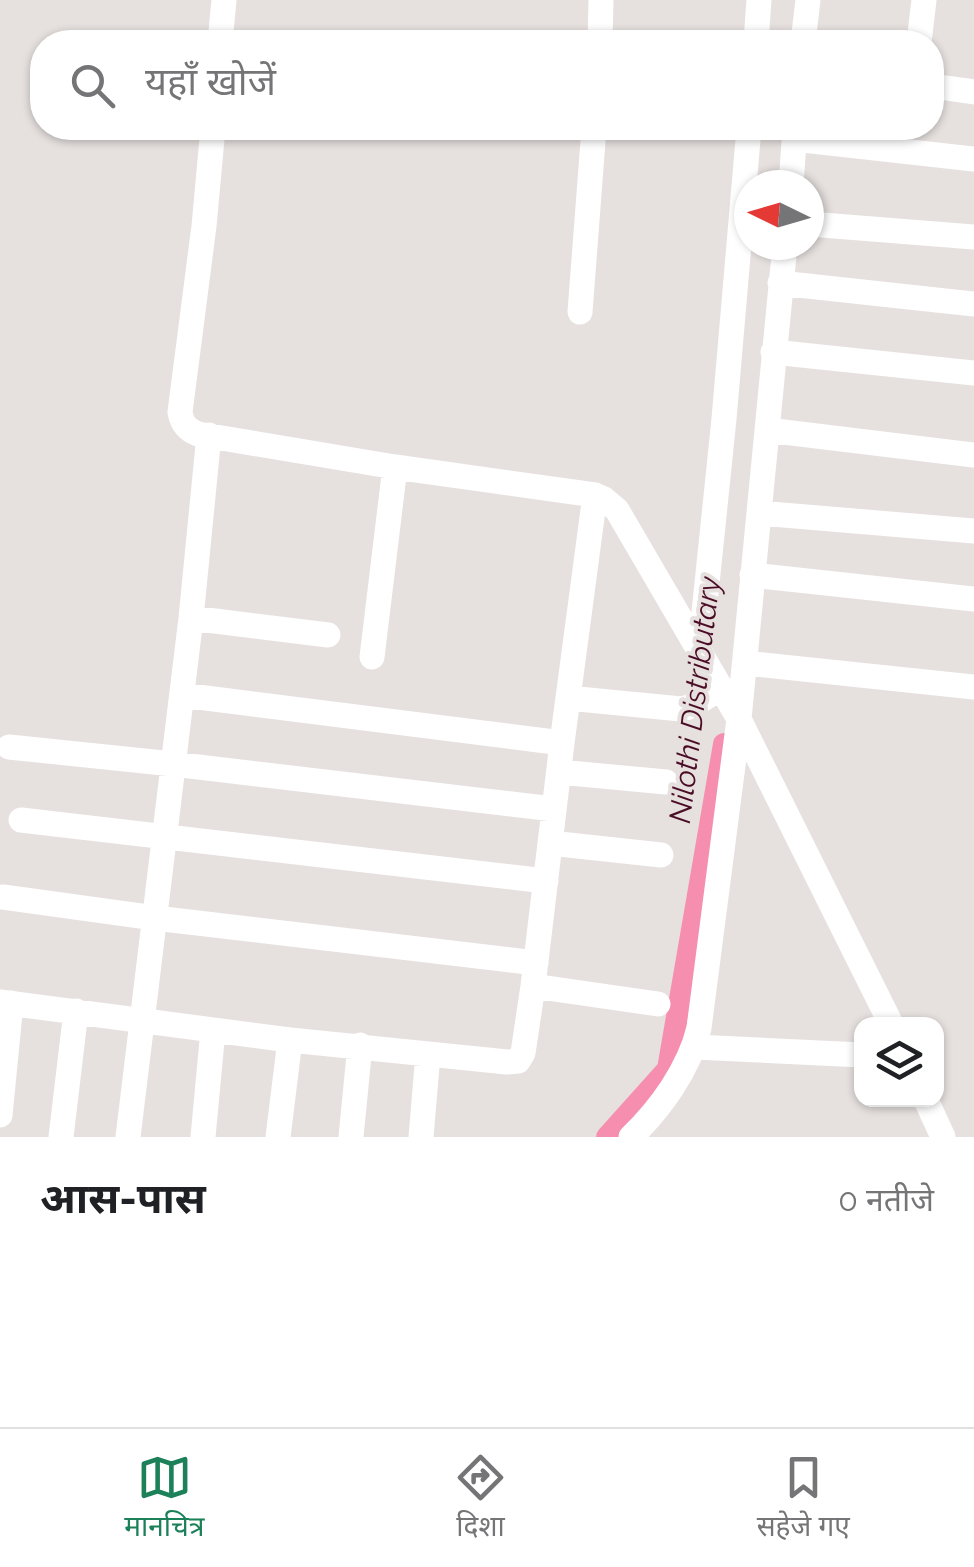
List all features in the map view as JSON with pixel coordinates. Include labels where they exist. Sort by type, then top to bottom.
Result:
[{"type":"street","points":[[221,30],[224,0]]},
{"type":"street","points":[[601,30],[602,0]]},
{"type":"street","points":[[757,30],[760,0]]},
{"type":"street","points":[[804,30],[808,0]]},
{"type":"street","points":[[920,30],[924,0]]},
{"type":"street","points":[[944,88],[974,92]]},
{"type":"street","points":[[211,140],[181,421],[189,431],[209,436],[604,499],[617,510],[738,718],[888,1017]]},
{"type":"street","points":[[580,312],[593,140]]},
{"type":"street","points":[[750,140],[754,170]]},
{"type":"street","points":[[792,170],[794,140]]},
{"type":"street","points":[[844,140],[974,158]]},
{"type":"street","points":[[824,225],[974,237]]},
{"type":"street","points":[[700,650],[724,419],[746,260]]},
{"type":"street","points":[[631,1137],[653,1125],[695,1047],[703,1004],[745,663],[783,260]]},
{"type":"street","points":[[780,284],[974,304]]},
{"type":"street","points":[[773,352],[974,373]]},
{"type":"street","points":[[767,430],[974,455]]},
{"type":"street","points":[[128,1137],[191,618],[209,436]]},
{"type":"street","points":[[372,657],[395,467]]},
{"type":"street","points":[[0,1115],[5,1003],[290,1040],[518,1060],[535,974],[595,495]]},
{"type":"street","points":[[759,512],[974,531]]},
{"type":"street","points":[[752,575],[974,599]]},
{"type":"street","points":[[191,618],[328,634]]},
{"type":"street","points":[[745,663],[974,687]]},
{"type":"street","points":[[568,698],[681,709],[722,689]]},
{"type":"street","points":[[182,695],[562,743]]},
{"type":"street","points":[[9,747],[554,809]]},
{"type":"street","points":[[560,772],[666,782]]},
{"type":"street","points":[[21,820],[546,881]]},
{"type":"street","points":[[550,843],[660,855]]},
{"type":"street","points":[[2,896],[535,974],[658,1004]]},
{"type":"street","points":[[61,1137],[76,1011]]},
{"type":"street","points":[[203,1137],[213,1030]]},
{"type":"street","points":[[278,1137],[290,1040]]},
{"type":"street","points":[[351,1137],[360,1046]]},
{"type":"street","points":[[695,1047],[854,1056]]},
{"type":"street","points":[[420,1137],[428,1054]]},
{"type":"street","points":[[929,1107],[943,1137]]},
{"type":"waterway","name":"Nilothi Distributary","points":[[607,1137],[668,1069],[724,744]]}]
